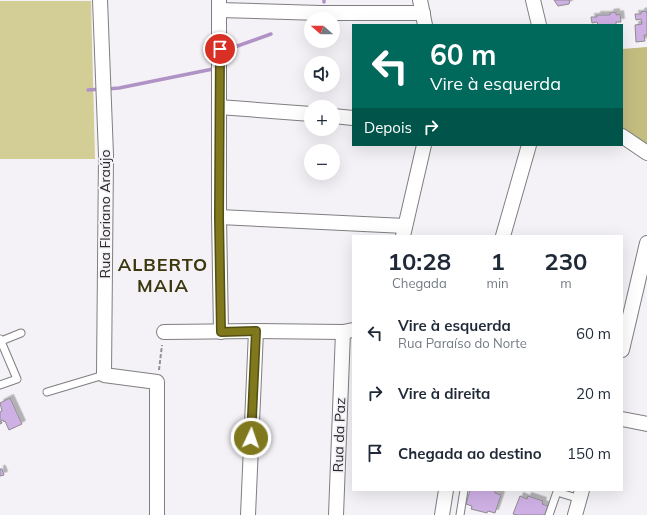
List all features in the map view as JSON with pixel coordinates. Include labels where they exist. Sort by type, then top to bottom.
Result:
[{"type":"street","name":"Rua Floriano Araújo","points":[[100,0],[106,155],[104,375]]},
{"type":"street","points":[[533,0],[539,24]]},
{"type":"street","points":[[221,332],[219,217],[219,5],[320,13],[423,13]]},
{"type":"street","points":[[219,107],[304,113]]},
{"type":"street","points":[[340,117],[352,118]]},
{"type":"street","points":[[623,137],[647,153]]},
{"type":"street","points":[[219,217],[404,231],[424,146]]},
{"type":"street","points":[[503,235],[529,146]]},
{"type":"street","points":[[623,346],[647,243]]},
{"type":"street","points":[[248,515],[256,331]]},
{"type":"street","points":[[164,332],[348,331]]},
{"type":"street","name":"Rua da Paz","points":[[336,515],[348,331]]},
{"type":"street","points":[[104,375],[157,382],[157,515]]},
{"type":"street","points":[[623,419],[647,424]]},
{"type":"street","points":[[442,515],[446,491]]},
{"type":"street","points":[[575,515],[581,495]]},
{"type":"lane","points":[[0,385],[17,379],[0,340],[21,333]]},
{"type":"lane","points":[[47,392],[104,375]]},
{"type":"lane","points":[[460,515],[464,491]]},
{"type":"lane","points":[[549,515],[558,491],[581,495]]},
{"type":"path","points":[[157,382],[164,332]]},
{"type":"shaded area","points":[[0,1],[91,1],[95,159],[0,159]]},
{"type":"shaded area","points":[[647,47],[647,146],[623,131],[623,49]]},
{"type":"building","points":[[554,0],[570,0],[569,4],[558,6]]},
{"type":"building","points":[[645,11],[647,13],[647,35],[644,35],[645,41],[636,42],[635,25],[642,24],[641,19],[636,20],[635,14],[641,14],[641,12]]},
{"type":"building","points":[[616,12],[616,15],[620,14],[621,22],[616,22],[616,24],[598,24],[597,22],[592,23],[591,17],[597,17],[597,15],[610,15],[610,13]]},
{"type":"building","points":[[10,398],[22,424],[9,430],[5,421],[1,421],[2,423],[0,424],[0,412],[2,411],[0,403]]},
{"type":"building","points":[[0,469],[2,469],[4,475],[0,476]]},
{"type":"building","points":[[470,491],[495,491],[495,493],[501,495],[495,513],[488,511],[487,513],[471,509],[472,506],[466,504]]},
{"type":"building","points":[[520,496],[527,499],[528,496],[543,501],[542,504],[548,506],[545,515],[513,514]]},
{"type":"waterway","points":[[223,56],[229,49],[271,34]]},
{"type":"waterway","points":[[107,89],[119,88],[213,69],[214,67]]},
{"type":"waterway","points":[[88,90],[101,89]]},
{"type":"district","name":"ALBERTO MAIA","points":[[163,275]]},
{"type":"route","points":[[220,49],[219,217],[221,332],[256,331],[251,438]]}]
